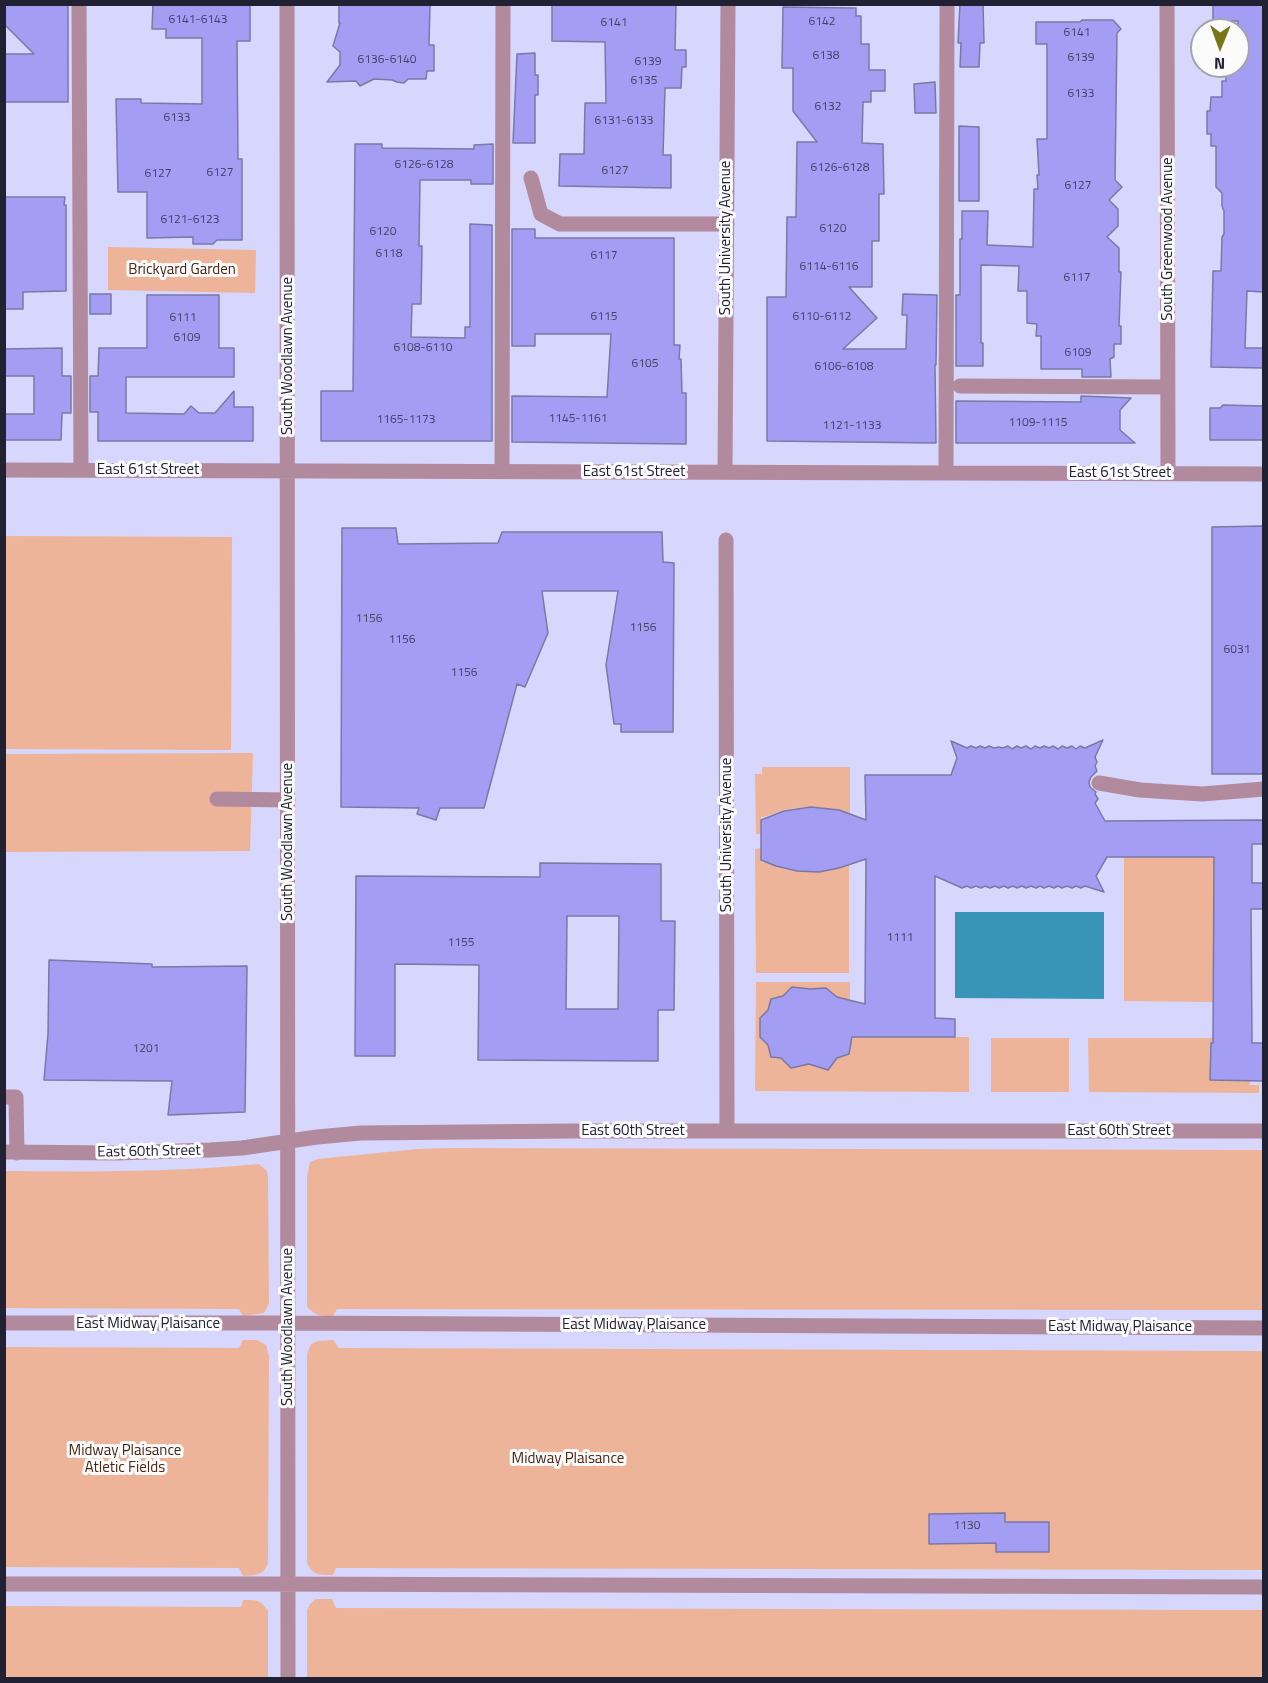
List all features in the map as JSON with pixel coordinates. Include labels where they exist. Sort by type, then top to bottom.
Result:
[{"type":"street","points":[[79,4],[81,470]]},
{"type":"street","name":"South Woodlawn Avenue","points":[[288,4],[288,1678]]},
{"type":"street","points":[[502,471],[503,4]]},
{"type":"street","name":"South University Avenue","points":[[725,472],[728,4]]},
{"type":"street","points":[[946,472],[947,4]]},
{"type":"street","name":"South Greenwood Avenue","points":[[1167,4],[1168,473]]},
{"type":"street","points":[[531,178],[541,214],[560,224],[727,224]]},
{"type":"street","points":[[960,386],[1168,387]]},
{"type":"street","name":"East 61st Street","points":[[4,470],[1263,474]]},
{"type":"street","name":"South University Avenue","points":[[726,540],[727,1131]]},
{"type":"street","points":[[1100,783],[1140,790],[1202,794],[1263,789]]},
{"type":"street","points":[[217,799],[288,800]]},
{"type":"street","points":[[4,1097],[16,1097],[11,1152]]},
{"type":"street","name":"East 60th Street","points":[[11,1152],[116,1153],[210,1150],[361,1133],[1263,1131]]},
{"type":"street","name":"East Midway Plaisance","points":[[4,1323],[1263,1328]]},
{"type":"street","points":[[4,1584],[1263,1587]]},
{"type":"green space","name":"Brickyard Garden","points":[[108,247],[256,250],[255,293],[108,290]]},
{"type":"green space","points":[[5,536],[232,537],[231,750],[5,749]]},
{"type":"green space","points":[[253,753],[250,851],[5,852],[4,754]]},
{"type":"green space","points":[[762,767],[850,767],[850,814],[817,807],[784,810],[761,817],[761,834],[756,834],[755,774],[762,774]]},
{"type":"green space","points":[[761,848],[761,862],[785,869],[818,872],[849,865],[849,973],[756,973],[755,849]]},
{"type":"green space","points":[[1124,857],[1214,857],[1213,1002],[1124,1001]]},
{"type":"green space","points":[[756,982],[850,982],[850,1005],[826,988],[810,989],[771,999],[768,1010],[760,1018],[771,1056],[781,1058],[791,1068],[809,1064],[828,1069],[837,1058],[849,1054],[857,1031],[865,1037],[969,1037],[969,1092],[755,1091]]},
{"type":"green space","points":[[991,1038],[1069,1038],[1069,1092],[991,1092]]},
{"type":"green space","points":[[1088,1038],[1213,1038],[1211,1080],[1250,1080],[1250,1085],[1259,1085],[1259,1093],[1089,1092]]},
{"type":"green space","points":[[418,1149],[1263,1150],[1263,1310],[337,1309],[333,1316],[325,1316],[307,1307],[307,1176],[310,1162],[318,1159]]},
{"type":"green space","points":[[259,1164],[267,1171],[268,1177],[269,1303],[264,1313],[243,1316],[239,1309],[5,1308],[5,1171],[132,1171]]},
{"type":"green space","name":"Midway Plaisance Atletic Fields","points":[[243,1340],[257,1340],[266,1345],[269,1356],[268,1563],[264,1570],[258,1574],[243,1576],[239,1568],[5,1567],[5,1347],[239,1348]]},
{"type":"green space","name":"Midway Plaisance","points":[[333,1340],[339,1348],[1263,1351],[1263,1570],[336,1568],[333,1575],[317,1574],[311,1570],[307,1562],[307,1354],[311,1344]]},
{"type":"green space","points":[[316,1599],[332,1599],[336,1608],[1263,1610],[1263,1678],[307,1678],[307,1610]]},
{"type":"green space","points":[[243,1600],[257,1601],[263,1604],[268,1611],[268,1678],[5,1678],[5,1606],[241,1607]]},
{"type":"water","points":[[955,912],[1104,912],[1104,999],[955,998]]},
{"type":"building","points":[[4,4],[68,4],[68,102],[4,102],[4,54],[34,54],[4,24]]},
{"type":"building","points":[[250,4],[250,41],[237,41],[238,159],[242,159],[242,240],[217,240],[213,244],[193,244],[193,237],[147,238],[147,192],[118,192],[116,99],[141,99],[141,103],[202,104],[202,38],[166,38],[166,29],[152,29],[153,5]]},
{"type":"building","points":[[339,4],[430,4],[429,45],[434,45],[434,71],[427,71],[426,79],[408,79],[404,83],[374,79],[360,86],[356,81],[327,82],[340,65],[340,52],[333,46],[340,23]]},
{"type":"building","points":[[552,4],[676,4],[675,50],[686,50],[686,67],[682,67],[681,88],[665,88],[663,155],[671,155],[671,188],[559,186],[560,154],[584,154],[585,103],[606,103],[605,42],[552,41]]},
{"type":"building","points":[[960,4],[983,4],[984,43],[980,43],[979,67],[960,67],[961,43],[958,43]]},
{"type":"building","points":[[1213,4],[1263,4],[1263,292],[1247,291],[1245,348],[1263,348],[1263,368],[1211,367],[1213,271],[1221,271],[1224,211],[1222,193],[1216,187],[1216,146],[1211,146],[1211,134],[1207,134],[1207,111],[1210,111],[1211,97],[1222,97],[1222,81],[1226,81],[1226,78],[1250,78],[1250,18],[1213,18]]},
{"type":"building","points":[[783,7],[856,8],[856,16],[861,16],[861,44],[869,44],[869,70],[885,70],[885,91],[871,91],[871,102],[863,102],[862,143],[883,144],[884,194],[879,194],[879,241],[872,241],[872,287],[849,287],[877,318],[843,349],[906,349],[907,315],[902,315],[903,294],[937,295],[936,443],[767,441],[767,297],[786,297],[787,217],[796,217],[797,142],[817,142],[793,111],[793,68],[782,68]]},
{"type":"building","points":[[1082,20],[1113,20],[1121,29],[1117,33],[1115,180],[1122,187],[1109,200],[1118,209],[1118,226],[1107,237],[1119,248],[1121,344],[1114,344],[1114,357],[1110,359],[1111,377],[1082,377],[1082,369],[1041,369],[1041,336],[1036,336],[1037,324],[1027,323],[1027,291],[1018,291],[1019,266],[981,265],[983,366],[956,366],[956,295],[960,295],[962,211],[988,211],[987,245],[1033,247],[1034,189],[1038,189],[1037,175],[1039,175],[1037,139],[1047,139],[1047,44],[1036,44],[1036,22],[1080,22]]},
{"type":"building","points":[[535,53],[538,95],[535,95],[535,143],[513,143],[517,54]]},
{"type":"building","points":[[935,82],[936,113],[915,113],[914,84]]},
{"type":"building","points":[[959,126],[979,127],[979,201],[959,201]]},
{"type":"building","points":[[355,144],[382,144],[382,148],[474,149],[474,145],[493,144],[493,184],[471,184],[471,180],[420,180],[421,304],[412,304],[411,337],[465,338],[465,327],[470,327],[470,224],[492,225],[492,441],[321,441],[321,391],[353,391]]},
{"type":"building","points":[[4,197],[65,197],[66,291],[23,292],[23,309],[4,309]]},
{"type":"building","points":[[512,229],[535,229],[535,238],[674,238],[674,345],[680,345],[682,393],[686,393],[686,444],[512,442],[512,396],[607,397],[611,334],[535,334],[535,346],[512,346]]},
{"type":"building","points":[[90,294],[111,294],[111,314],[90,314]]},
{"type":"building","points":[[147,295],[219,295],[219,348],[234,348],[234,377],[126,377],[126,413],[184,414],[191,406],[199,413],[215,413],[234,391],[234,407],[253,407],[253,441],[98,441],[98,412],[90,412],[90,376],[98,376],[99,348],[147,348]]},
{"type":"building","points":[[62,348],[62,376],[71,376],[71,413],[62,413],[61,440],[4,440],[4,414],[34,414],[34,376],[4,376],[4,349]]},
{"type":"building","points":[[1081,396],[1131,398],[1120,410],[1120,430],[1135,443],[956,443],[956,401],[1081,402]]},
{"type":"building","points":[[1223,405],[1263,406],[1263,440],[1210,440],[1210,408],[1220,408]]},
{"type":"building","points":[[1263,526],[1263,774],[1212,774],[1212,527]]},
{"type":"building","points":[[342,528],[396,528],[398,544],[498,543],[502,532],[662,532],[663,562],[674,563],[673,732],[621,732],[621,724],[614,724],[606,665],[618,591],[542,591],[548,633],[525,687],[517,684],[484,808],[440,808],[436,820],[417,814],[419,808],[341,807]]},
{"type":"building","points":[[1103,740],[1095,757],[1097,771],[1089,782],[1090,787],[1096,792],[1098,799],[1095,803],[1105,821],[1263,820],[1263,844],[1252,844],[1252,883],[1263,883],[1263,909],[1251,909],[1252,1043],[1263,1043],[1263,1081],[1210,1080],[1211,1043],[1213,1043],[1214,857],[1107,857],[1096,876],[1104,892],[1085,886],[1081,888],[1031,886],[1026,888],[1022,886],[1017,888],[1013,886],[1008,888],[1004,886],[999,888],[995,886],[990,888],[985,886],[981,888],[976,886],[971,888],[967,886],[962,888],[935,876],[935,1018],[955,1019],[955,1037],[852,1037],[849,1054],[837,1058],[828,1070],[809,1064],[791,1068],[781,1058],[771,1057],[768,1045],[760,1037],[760,1018],[768,1010],[771,999],[783,996],[792,987],[826,988],[837,997],[865,1004],[866,859],[819,872],[797,871],[776,866],[761,860],[761,820],[784,811],[811,807],[839,810],[866,820],[865,775],[951,775],[957,758],[951,741],[967,748],[971,746],[1003,748],[1008,746],[1012,749],[1017,746],[1021,748],[1026,746],[1031,749],[1035,746],[1049,748],[1053,746],[1058,749],[1062,746],[1067,748],[1072,746],[1076,749],[1080,746],[1085,748]]},
{"type":"building","points":[[540,863],[661,864],[661,921],[675,921],[674,1010],[658,1010],[658,1061],[478,1060],[479,965],[395,964],[395,1056],[355,1056],[356,876],[540,877]],"holes":[[[567,916],[619,916],[618,1009],[566,1009]]]},
{"type":"building","points":[[49,960],[152,964],[152,967],[247,966],[245,1112],[168,1115],[172,1081],[44,1080],[48,1034]]},
{"type":"building","points":[[1005,1513],[1005,1522],[1049,1522],[1049,1552],[996,1552],[996,1543],[929,1544],[929,1514]]}]
